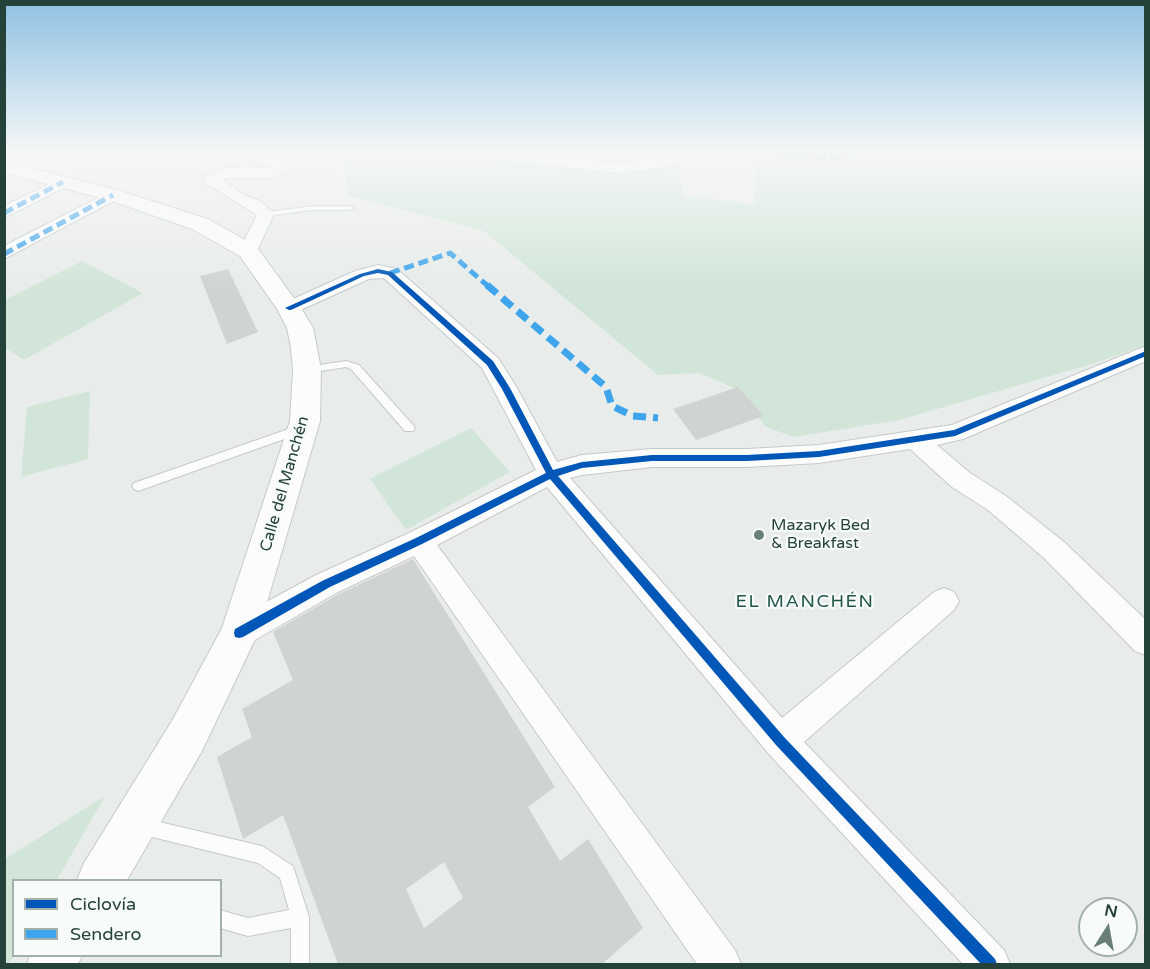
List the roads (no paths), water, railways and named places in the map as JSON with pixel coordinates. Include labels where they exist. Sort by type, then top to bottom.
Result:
[{"type":"street","points":[[4,213],[36,196]]},
{"type":"street","points":[[4,254],[111,196]]},
{"type":"street","name":"Calle del Manchén","points":[[102,879],[187,736],[239,633],[304,427],[307,370],[300,327],[248,251],[200,224],[117,196]]},
{"type":"street","points":[[236,196],[266,214],[248,251]]},
{"type":"street","points":[[289,308],[362,275],[378,271],[390,273],[489,363],[506,387],[551,474],[780,741],[990,964]]},
{"type":"street","points":[[239,633],[326,584],[419,541],[551,474],[582,465],[652,458],[747,458],[819,454],[955,433],[1146,353]]},
{"type":"street","points":[[915,439],[961,480],[997,504],[1054,550],[1146,641]]},
{"type":"street","points":[[419,541],[721,964]]},
{"type":"street","points":[[780,741],[944,601]]},
{"type":"lane","points":[[266,214],[299,209],[350,208]]},
{"type":"lane","points":[[307,370],[345,364],[355,367],[409,428]]},
{"type":"lane","points":[[138,486],[304,427]]},
{"type":"lane","points":[[134,826],[262,855],[286,872],[300,917],[300,964]]},
{"type":"lane","points":[[222,920],[248,927],[300,917]]},
{"type":"place","name":"Mazaryk Bed & Breakfast","points":[[759,535]]},
{"type":"district","name":"EL MANCHÉN","points":[[805,602]]}]
